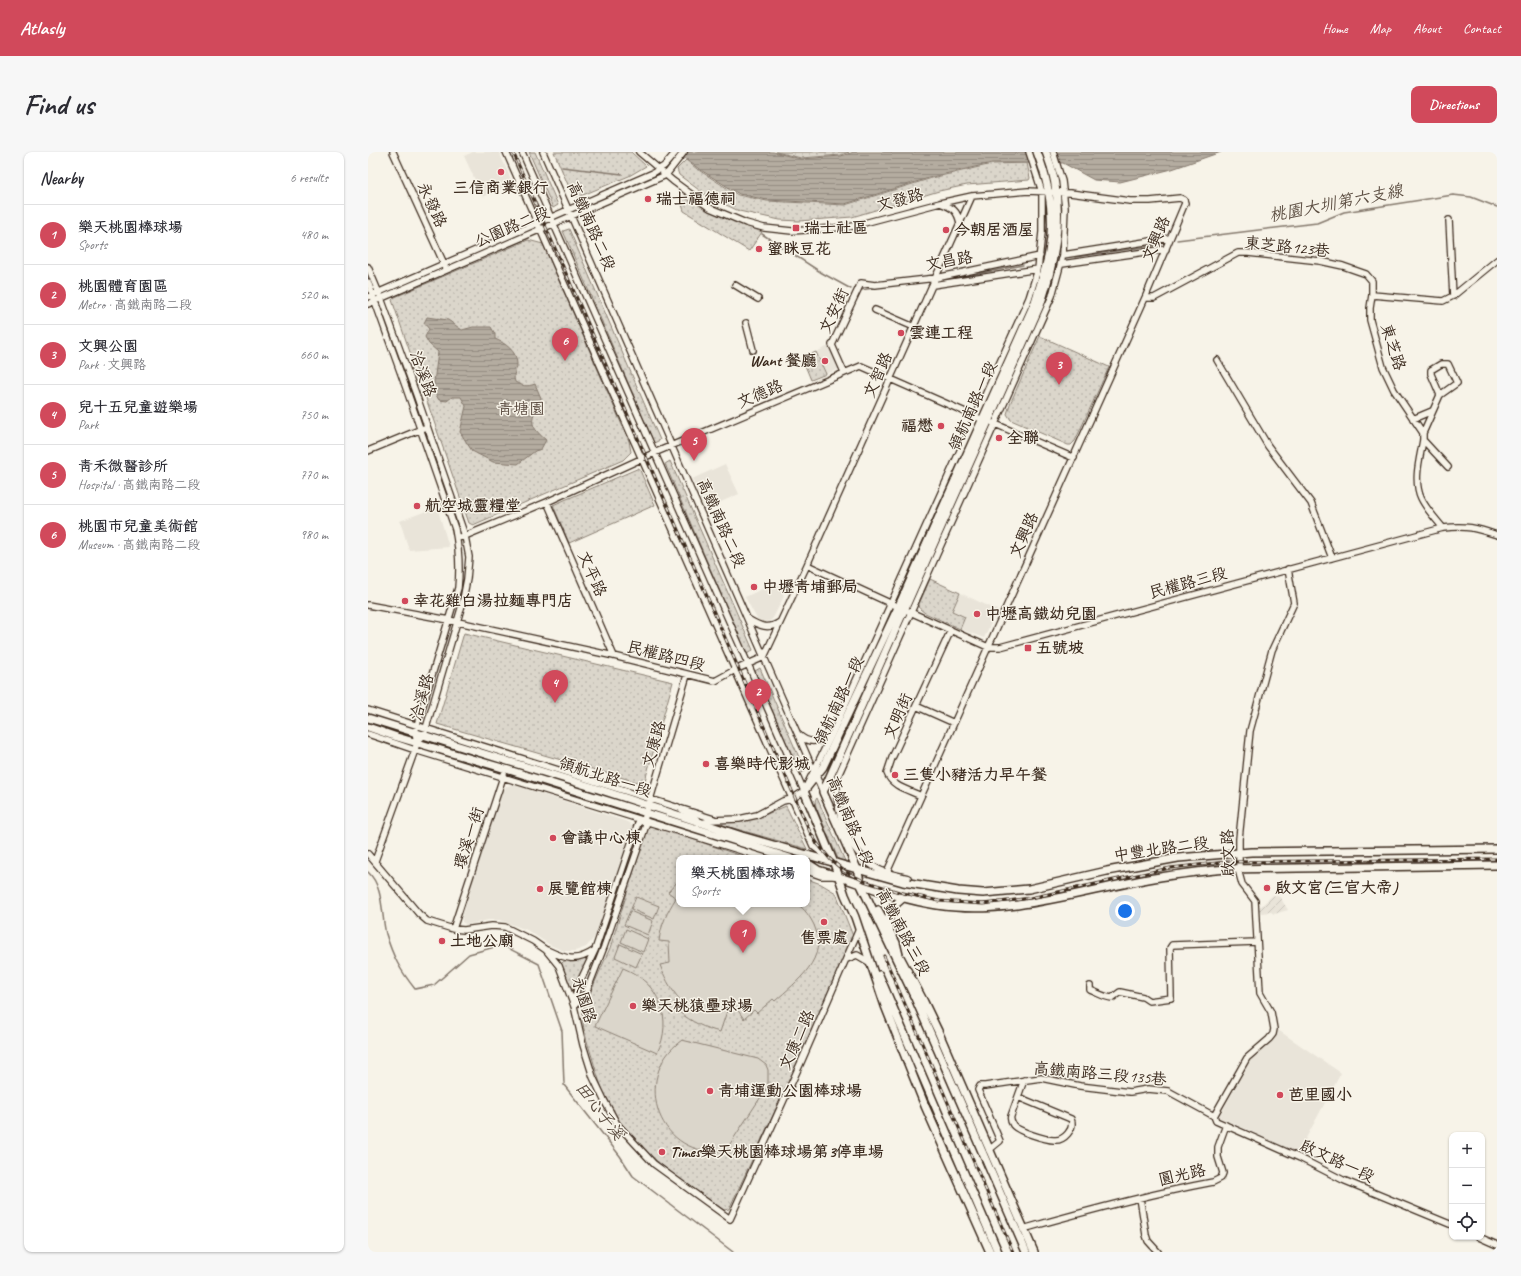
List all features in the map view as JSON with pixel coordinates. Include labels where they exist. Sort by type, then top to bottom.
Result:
[{"type":"main road","points":[[1037,152],[1054,181]]},
{"type":"main road","points":[[1046,152],[1054,181]]},
{"type":"main road","name":"領航南路一段","points":[[823,792],[901,608],[985,420],[1035,302],[1044,275],[1051,229],[1045,192],[1054,181],[1061,193],[1055,251],[1050,277],[1041,303],[985,420]]},
{"type":"main road","name":"領航南路一段","points":[[804,791],[815,774],[824,767],[901,608]]},
{"type":"main road","name":"領航北路一段","points":[[368,718],[416,729],[650,802],[702,823],[808,855]]},
{"type":"main road","name":"領航北路一段","points":[[368,727],[506,769],[645,817],[779,855]]},
{"type":"main road","name":"高鐵南路二段","points":[[804,791],[838,876]]},
{"type":"main road","name":"高鐵南路二段","points":[[823,792],[857,869],[861,885]]},
{"type":"main road","name":"中豐北路二段","points":[[834,863],[874,875],[916,885],[983,893],[1029,889],[1107,871],[1178,858],[1251,852],[1497,849]]},
{"type":"main road","name":"領航北路一段","points":[[810,856],[834,863]]},
{"type":"main road","points":[[810,865],[818,870],[838,876],[859,929],[998,1252]]},
{"type":"main road","name":"中豐北路二段","points":[[838,876],[903,898],[952,907],[976,908],[1024,905],[1150,879],[1186,873],[1238,868],[1497,865]]},
{"type":"main road","name":"高鐵南路三段","points":[[861,885],[915,998],[1026,1252]]},
{"type":"main road","name":"高鐵南路三段","points":[[861,885],[874,903],[896,943],[899,955],[938,1031],[1034,1252]]},
{"type":"main road","points":[[896,943],[889,927],[888,917],[892,908],[903,898]]},
{"type":"main road","points":[[878,920],[899,955]]},
{"type":"main road","points":[[859,929],[885,1006],[925,1106],[988,1251]]},
{"type":"main road","points":[[989,1150],[994,1178]]},
{"type":"main road","points":[[960,1166],[968,1202]]},
{"type":"street","name":"永發路","points":[[393,152],[445,266]]},
{"type":"street","name":"高鐵南路二段","points":[[506,152],[813,846],[834,863]]},
{"type":"street","name":"高鐵南路二段","points":[[522,152],[804,791]]},
{"type":"street","name":"高鐵南路二段","points":[[543,152],[823,792]]},
{"type":"street","name":"文發路","points":[[639,152],[666,175],[710,208],[746,223],[779,230],[804,231],[849,227],[972,196],[1028,191],[1061,193],[1130,201],[1180,198],[1184,200],[1184,207]]},
{"type":"street","points":[[666,175],[676,152]]},
{"type":"street","points":[[660,170],[684,152]]},
{"type":"street","name":"領航南路一段","points":[[852,745],[901,608],[985,420],[1038,269],[1045,192],[1038,180],[1029,152]]},
{"type":"street","points":[[1053,152],[1054,181]]},
{"type":"street","name":"公園路二段","points":[[370,296],[539,226],[553,223],[570,212],[660,170]]},
{"type":"street","name":"公園路二段","points":[[539,226],[550,217],[570,212],[666,175]]},
{"type":"street","name":"領航南路一段","points":[[985,420],[1048,307],[1062,264],[1061,193]]},
{"type":"street","name":"文智路","points":[[807,566],[972,196]]},
{"type":"street","points":[[940,203],[954,209],[958,214],[960,223]]},
{"type":"street","name":"文興路","points":[[887,872],[1074,458],[1184,207]]},
{"type":"street","points":[[1448,220],[1453,296]]},
{"type":"street","points":[[1063,255],[1170,238]]},
{"type":"street","points":[[1062,264],[1166,249]]},
{"type":"street","name":"東芝路123巷","points":[[1145,298],[1154,298],[1238,253],[1320,261],[1355,270],[1366,274],[1372,281],[1372,294]]},
{"type":"street","name":"文昌路","points":[[861,284],[874,286],[936,278],[1040,256]]},
{"type":"street","points":[[1372,294],[1443,301],[1453,296],[1497,260]]},
{"type":"street","name":"公園路二段","points":[[368,304],[445,266]]},
{"type":"street","name":"洽溪路","points":[[368,267],[379,292],[428,426],[465,536],[469,557],[467,580],[457,622],[425,732],[417,742]]},
{"type":"street","name":"文昌路","points":[[933,285],[1038,269]]},
{"type":"street","name":"洽溪路","points":[[368,282],[370,296],[375,301],[421,430],[457,538],[460,568],[458,588],[416,729],[417,742]]},
{"type":"street","name":"文安街","points":[[844,372],[832,345],[861,284]]},
{"type":"street","points":[[735,285],[758,299]]},
{"type":"street","name":"東芝路","points":[[1372,294],[1370,320],[1383,367],[1394,390],[1422,433],[1423,440],[1417,479],[1420,497],[1444,528]]},
{"type":"street","points":[[875,310],[914,327]]},
{"type":"street","points":[[746,322],[753,350]]},
{"type":"street","points":[[1217,360],[1268,446],[1311,503],[1332,558]]},
{"type":"street","points":[[1422,433],[1440,395],[1457,383],[1448,364],[1441,364],[1431,370],[1431,374],[1440,395]]},
{"type":"street","name":"文德路","points":[[457,538],[547,502],[654,453],[860,366],[1074,458]]},
{"type":"street","points":[[1413,419],[1432,411]]},
{"type":"street","points":[[368,451],[428,426]]},
{"type":"street","points":[[1423,440],[1448,467]]},
{"type":"street","name":"文平路","points":[[547,502],[614,656]]},
{"type":"street","name":"民權路三段","points":[[988,647],[1000,647],[1444,528],[1458,526],[1474,527],[1497,535]]},
{"type":"street","points":[[764,657],[807,566],[988,647]]},
{"type":"street","name":"啟文路","points":[[1214,1116],[1247,1058],[1273,1034],[1271,1012],[1260,993],[1255,901],[1242,884],[1238,868],[1239,839],[1250,731],[1272,650],[1294,603],[1288,570]]},
{"type":"street","name":"民權路四段","points":[[368,605],[449,620],[614,656],[715,681],[764,657]]},
{"type":"street","name":"領航南路一段","points":[[815,774],[831,736],[901,608]]},
{"type":"street","points":[[747,619],[762,626],[769,627],[780,622]]},
{"type":"street","name":"文明街","points":[[921,796],[897,785],[890,780],[887,773],[951,630]]},
{"type":"street","name":"文康路","points":[[574,1006],[586,993],[604,947],[645,829],[645,817],[687,675]]},
{"type":"street","points":[[916,706],[954,723]]},
{"type":"street","name":"領航北路一段","points":[[368,710],[416,729]]},
{"type":"street","points":[[796,732],[808,741],[814,742],[821,741],[831,736]]},
{"type":"street","name":"領航北路一段","points":[[368,734],[503,777],[645,817],[756,855]]},
{"type":"street","points":[[375,861],[417,742]]},
{"type":"street","name":"高鐵南路二段","points":[[852,745],[837,778],[836,795],[838,809],[845,830],[854,848],[866,861],[887,872],[908,878]]},
{"type":"street","points":[[834,768],[852,745]]},
{"type":"street","name":"環溪一街","points":[[453,929],[509,758]]},
{"type":"street","points":[[678,807],[702,823],[711,820],[739,819],[757,816],[783,801],[792,799],[804,791]]},
{"type":"street","name":"領航北路一段","points":[[650,802],[678,807],[716,820]]},
{"type":"street","name":"文康路","points":[[574,1006],[577,988],[595,950],[638,823],[645,817]]},
{"type":"street","name":"永園路","points":[[368,854],[419,914],[427,921],[453,929],[464,930],[492,926],[505,927],[533,941],[546,950],[559,966],[574,1006],[583,1045],[593,1077],[617,1124],[654,1164],[730,1219]]},
{"type":"street","points":[[810,872],[822,876],[838,876]]},
{"type":"street","name":"文康二路","points":[[730,1219],[847,959],[859,929]]},
{"type":"street","points":[[1090,986],[1090,990],[1100,993],[1104,997],[1112,998],[1120,992],[1143,997],[1149,1001],[1171,998],[1170,948],[1172,945],[1257,942]]},
{"type":"street","points":[[546,950],[564,958],[576,958],[587,956],[595,950],[604,947]]},
{"type":"street","points":[[847,959],[857,955],[870,962]]},
{"type":"street","name":"高鐵南路三段135巷","points":[[989,1150],[1000,1141],[978,1090],[980,1086],[1041,1078],[1080,1086],[1130,1092],[1148,1089],[1163,1090],[1214,1116]]},
{"type":"street","points":[[1018,1097],[1071,1119],[1073,1123],[1072,1128],[1056,1140],[1048,1139],[1018,1129],[1013,1125],[1010,1119],[1024,1080]]},
{"type":"street","name":"啟文路一段","points":[[1214,1116],[1216,1120],[1226,1125],[1300,1158],[1343,1180],[1449,1224]]},
{"type":"street","name":"圓光路","points":[[1024,1229],[1140,1198],[1213,1182],[1221,1178],[1223,1170],[1218,1157],[1218,1147],[1226,1125]]},
{"type":"street","name":"圓光路","points":[[1140,1198],[1146,1235],[1148,1240],[1158,1252]]},
{"type":"street","points":[[1485,1240],[1497,1245]]},
{"type":"shaded area","points":[[473,152],[499,152],[513,184],[483,197],[464,156]]},
{"type":"shaded area","points":[[676,152],[773,152],[801,159],[841,156],[854,152],[1221,152],[1172,169],[1120,182],[1094,180],[1063,163],[992,163],[932,177],[845,204],[767,200],[739,194],[699,169]]},
{"type":"shaded area","points":[[427,317],[448,320],[462,330],[473,327],[491,327],[495,334],[495,339],[513,351],[517,364],[514,374],[515,382],[525,386],[535,384],[541,398],[533,416],[533,425],[546,440],[541,449],[535,451],[518,464],[493,462],[472,451],[460,432],[466,406],[461,397],[452,397],[447,401],[439,400],[433,390],[438,352],[429,344],[425,337],[429,329],[424,323]]},
{"type":"shaded area","points":[[829,346],[839,369],[826,374],[816,352]]},
{"type":"shaded area","points":[[725,464],[739,494],[705,509],[692,479]]},
{"type":"shaded area","points":[[437,507],[449,547],[409,550],[400,521]]},
{"type":"shaded area","points":[[777,582],[784,596],[773,618],[770,621],[763,622],[757,619],[745,597]]},
{"type":"shaded area","name":"中壢高鐵幼兒園","points":[[960,593],[997,610],[984,638],[960,629],[965,617],[952,611]]},
{"type":"shaded area","points":[[512,784],[625,821],[632,826],[632,830],[597,935],[586,947],[575,951],[564,951],[550,945],[527,930],[499,920],[488,920],[467,925],[462,922],[462,916],[501,793],[504,788]]},
{"type":"shaded area","points":[[1273,895],[1280,897],[1288,910],[1274,914],[1271,912],[1262,913],[1257,911],[1257,906],[1261,906]]},
{"type":"shaded area","name":"芭里國小","points":[[1278,1030],[1341,1073],[1298,1153],[1219,1117],[1253,1056],[1270,1043]]},
{"type":"green space","points":[[529,152],[535,152],[558,205],[553,208]]},
{"type":"green space","points":[[554,152],[631,152],[646,166],[629,176],[578,197],[572,194]]},
{"type":"green space","points":[[776,152],[849,152],[841,155],[801,158]]},
{"type":"green space","points":[[686,160],[697,169],[738,195],[767,201],[845,205],[932,178],[992,164],[1027,163],[1030,178],[1029,180],[967,185],[939,191],[852,217],[799,221],[780,220],[739,211],[707,196],[679,175],[677,169]]},
{"type":"green space","points":[[679,195],[725,218],[762,232],[749,251],[684,211]]},
{"type":"green space","points":[[569,229],[660,440],[654,443],[563,231]]},
{"type":"green space","name":"青塘園","points":[[528,240],[543,244],[629,441],[631,452],[623,460],[473,525],[469,523],[392,300],[395,297]]},
{"type":"green space","points":[[1040,336],[1109,367],[1075,441],[1071,445],[1011,420],[1007,414]]},
{"type":"green space","points":[[816,352],[826,374],[811,380],[802,358]]},
{"type":"green space","points":[[670,461],[753,650],[747,654],[665,464]]},
{"type":"green space","points":[[639,468],[655,505],[569,543],[553,505]]},
{"type":"green space","points":[[930,579],[960,593],[952,611],[965,617],[960,629],[925,613],[920,609],[919,604]]},
{"type":"green space","points":[[464,633],[673,682],[644,784],[437,724]]},
{"type":"green space","points":[[760,668],[805,771],[800,774],[755,671]]},
{"type":"green space","points":[[817,798],[845,861],[839,861],[816,807],[815,801]]},
{"type":"green space","points":[[786,806],[807,849],[712,822],[741,821],[760,817]]},
{"type":"green space","points":[[652,825],[738,855],[676,855],[676,907],[810,907],[810,880],[821,884],[836,893],[853,936],[813,1030],[729,1209],[724,1210],[680,1179],[638,1144],[627,1131],[616,1117],[605,1095],[586,1039],[583,1009],[610,948],[647,828]]},
{"type":"green space","points":[[676,883],[676,898],[668,892]]},
{"type":"green space","points":[[636,897],[659,906],[654,919],[631,909]]},
{"type":"green space","points":[[676,898],[676,907],[801,907],[811,919],[818,937],[814,959],[801,977],[775,1001],[773,999],[757,1013],[754,1010],[744,1019],[737,1009],[727,1011],[720,1032],[709,1029],[679,1012],[685,1005],[670,986],[660,965],[670,963],[669,942],[659,941],[661,930]]},
{"type":"green space","points":[[630,911],[653,921],[648,935],[624,925]]},
{"type":"green space","points":[[626,929],[648,939],[643,952],[621,942]]},
{"type":"green space","points":[[620,944],[642,954],[636,967],[615,957]]},
{"type":"green space","points":[[588,958],[589,962],[577,987],[573,988],[570,986],[561,964],[570,959]]},
{"type":"green space","name":"樂天桃猿壘球場","points":[[623,968],[646,982],[660,1003],[664,1027],[662,1040],[657,1053],[595,1026]]},
{"type":"green space","name":"青埔運動公園棒球場","points":[[682,1040],[758,1059],[766,1065],[768,1070],[768,1086],[726,1150],[703,1150],[684,1143],[669,1130],[659,1114],[655,1095],[657,1075],[666,1056]]},
{"type":"waterway","points":[[562,167],[622,174]]},
{"type":"waterway","name":"桃園大圳第六支線","points":[[1177,240],[1317,223],[1344,212],[1453,195],[1471,197],[1497,207]]},
{"type":"waterway","points":[[762,234],[822,273],[851,289]]},
{"type":"waterway","points":[[1075,257],[1157,245]]},
{"type":"waterway","points":[[950,279],[1023,265]]},
{"type":"waterway","points":[[861,290],[880,287]]},
{"type":"waterway","name":"田心子溪","points":[[368,872],[377,885],[381,901],[384,926],[391,950],[405,976],[415,989],[434,985],[469,954],[502,945],[539,964],[562,1031],[564,1085],[620,1156],[633,1176],[733,1252]]},
{"type":"railway","points":[[513,152],[810,832],[830,859],[844,871],[864,881],[899,892],[939,901],[983,904],[1030,898],[1170,868],[1226,862],[1497,859]]},
{"type":"railway","points":[[884,956],[1013,1252]]},
{"type":"place","name":"三信商業銀行","points":[[501,172]]},
{"type":"place","name":"瑞士福德祠","points":[[648,199]]},
{"type":"place","name":"瑞士社區","points":[[796,228]]},
{"type":"place","name":"今朝居酒屋","points":[[946,230]]},
{"type":"place","name":"蜜眯豆花","points":[[759,249]]},
{"type":"place","name":"雲連工程","points":[[901,333]]},
{"type":"place","name":"桃園市兒童美術館","points":[[565,361]]},
{"type":"place","name":"Want 餐廳","points":[[825,361]]},
{"type":"place","name":"文興公園","points":[[1059,385]]},
{"type":"place","name":"福懋","points":[[941,426]]},
{"type":"place","name":"全聯","points":[[999,438]]},
{"type":"place","name":"青禾微醫診所","points":[[694,461]]},
{"type":"place","name":"航空城靈糧堂","points":[[417,506]]},
{"type":"place","name":"中壢青埔郵局","points":[[754,587]]},
{"type":"place","name":"幸花雞白湯拉麵專門店","points":[[405,601]]},
{"type":"place","name":"中壢高鐵幼兒園","points":[[977,614]]},
{"type":"place","name":"五號坡","points":[[1028,648]]},
{"type":"place","name":"兒十五兒童遊樂場","points":[[555,703]]},
{"type":"place","name":"桃園體育園區","points":[[758,712]]},
{"type":"place","name":"喜樂時代影城","points":[[706,764]]},
{"type":"place","name":"三隻小豬活力早午餐","points":[[895,775]]},
{"type":"place","name":"會議中心棟","points":[[553,838]]},
{"type":"place","name":"啟文宮(三官大帝)","points":[[1267,888]]},
{"type":"place","name":"展覽館棟","points":[[540,889]]},
{"type":"place","name":"售票處","points":[[824,922]]},
{"type":"place","name":"土地公廟","points":[[442,941]]},
{"type":"place","name":"樂天桃園棒球場","points":[[743,953]]},
{"type":"place","name":"樂天桃猿壘球場","points":[[633,1006]]},
{"type":"place","name":"青埔運動公園棒球場","points":[[710,1091]]},
{"type":"place","name":"芭里國小","points":[[1280,1095]]},
{"type":"place","name":"Times樂天桃園棒球場第3停車場","points":[[662,1152]]}]
